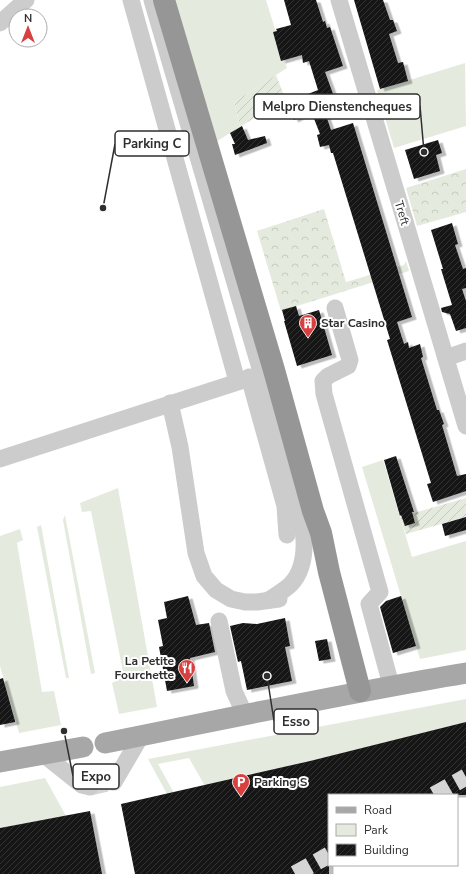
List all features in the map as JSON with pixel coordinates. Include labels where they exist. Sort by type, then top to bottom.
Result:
[{"type":"highway","points":[[164,0],[255,376],[321,533],[329,572],[360,691]]},
{"type":"main road","points":[[105,743],[360,691],[466,673]]},
{"type":"main road","points":[[0,762],[83,747]]},
{"type":"street","points":[[0,23],[26,0]]},
{"type":"street","points":[[131,0],[255,376],[296,491],[304,531],[302,561],[298,573],[291,584],[269,600]]},
{"type":"street","points":[[152,0],[255,376],[285,506],[287,535]]},
{"type":"street","name":"Treft","points":[[339,0],[466,426]]},
{"type":"street","points":[[335,308],[350,360],[348,366],[328,376],[323,381],[324,394],[380,592],[369,604],[391,685]]},
{"type":"street","points":[[446,358],[466,351]]},
{"type":"street","points":[[0,459],[255,376]]},
{"type":"street","points":[[170,403],[180,447],[196,553],[204,576],[216,590],[232,599],[245,602],[287,598],[298,591],[311,567],[313,554],[313,511]]},
{"type":"street","points":[[219,621],[234,691],[245,715]]},
{"type":"street","points":[[112,782],[114,782],[141,736]]},
{"type":"street","points":[[43,754],[82,785],[90,787]]},
{"type":"green space","points":[[172,0],[266,0],[287,68],[234,102],[240,127],[214,143]]},
{"type":"green space","points":[[465,63],[466,126],[394,148],[377,90]]},
{"type":"green space","points":[[276,75],[285,98],[240,127],[234,102]]},
{"type":"green space","points":[[466,169],[466,212],[417,226],[406,188]]},
{"type":"green space","points":[[324,209],[346,282],[404,265],[406,261],[409,271],[281,311],[257,231]]},
{"type":"green space","points":[[383,460],[412,557],[466,541],[466,650],[420,659],[362,467]]},
{"type":"green space","points":[[118,488],[157,707],[119,714],[112,683],[124,677],[91,511],[82,512],[80,503]]},
{"type":"green space","points":[[466,498],[466,517],[406,534],[400,517]]},
{"type":"green space","points":[[65,515],[95,673],[91,674],[63,520]]},
{"type":"green space","points":[[41,525],[69,678],[66,678],[37,527]]},
{"type":"green space","points":[[20,529],[23,540],[17,543],[42,692],[54,691],[61,725],[19,733],[0,666],[0,536]]},
{"type":"green space","points":[[466,699],[466,722],[398,740],[205,786],[189,758],[158,764],[174,793],[167,794],[148,759]]},
{"type":"green space","points":[[45,778],[66,816],[0,828],[0,787]]},
{"type":"building","points":[[284,0],[316,0],[323,22],[325,21],[327,28],[330,27],[343,66],[325,72],[336,102],[323,107],[331,130],[353,123],[412,317],[397,322],[404,344],[408,342],[409,348],[420,344],[423,357],[421,358],[437,410],[439,410],[444,424],[442,425],[457,476],[466,474],[466,491],[433,502],[427,484],[431,483],[387,340],[390,339],[333,153],[331,153],[329,145],[320,147],[317,135],[320,134],[311,111],[294,120],[285,105],[318,90],[309,61],[303,63],[302,55],[281,61],[273,32],[277,31],[276,29],[291,25]]},
{"type":"building","points":[[354,0],[383,0],[390,20],[393,20],[397,31],[389,34],[398,63],[403,62],[408,81],[380,89]]},
{"type":"building","points":[[242,126],[248,140],[265,136],[267,143],[235,155],[232,144],[235,144],[230,133]]},
{"type":"building","points":[[438,140],[442,153],[436,155],[440,171],[414,179],[405,150]]},
{"type":"building","points":[[452,223],[458,244],[455,245],[463,269],[466,268],[466,288],[462,289],[466,301],[466,328],[456,331],[450,314],[442,312],[441,308],[452,305],[431,230]]},
{"type":"building","name":"Star Casino","points":[[296,306],[299,316],[319,310],[332,355],[297,366],[282,310]]},
{"type":"building","points":[[396,456],[414,512],[412,512],[415,523],[405,526],[401,515],[400,516],[384,460]]},
{"type":"building","points":[[466,517],[466,530],[445,536],[442,524]]},
{"type":"building","points":[[188,596],[196,625],[209,623],[215,652],[190,658],[194,686],[167,691],[159,647],[163,646],[158,620],[167,618],[164,602]]},
{"type":"building","points":[[401,596],[416,646],[393,653],[380,607],[386,601]]},
{"type":"building","points":[[285,618],[290,646],[285,647],[292,681],[247,690],[241,661],[238,662],[230,626],[243,623],[257,624]]},
{"type":"building","points":[[327,639],[331,659],[319,661],[315,641]]},
{"type":"building","points":[[3,678],[15,722],[0,725],[0,679]]},
{"type":"building","name":"Parking S","points":[[466,722],[466,795],[328,794],[329,874],[135,874],[121,804],[310,761]]},
{"type":"building","points":[[90,811],[102,874],[0,874],[0,828]]},
{"type":"tunnel","points":[[436,794],[466,777]]},
{"type":"tunnel","points":[[90,787],[112,782]]},
{"type":"tunnel","points":[[295,874],[328,856]]},
{"type":"place","name":"Melpro Dienstencheques","points":[[424,152]]},
{"type":"place","name":"Parking C","points":[[103,208]]},
{"type":"place","name":"Star Casino","points":[[308,338]]},
{"type":"place","name":"Esso","points":[[267,676]]},
{"type":"place","name":"La Petite Fourchette","points":[[187,683]]},
{"type":"place","name":"Expo","points":[[64,731]]},
{"type":"place","name":"Parking S","points":[[241,797]]}]
